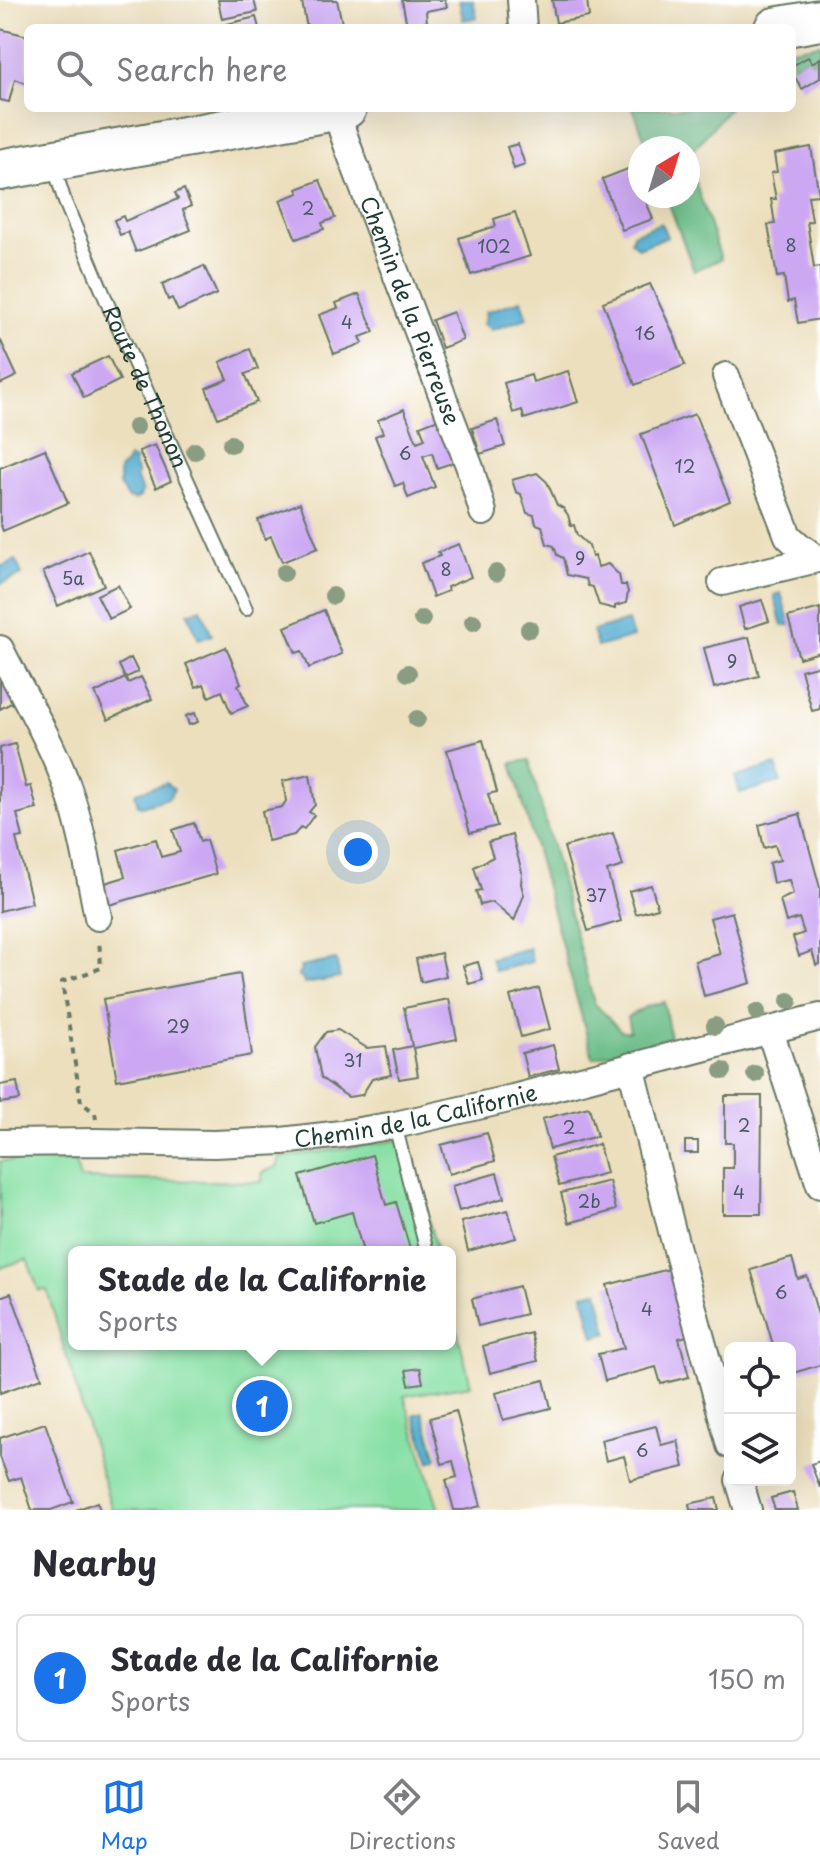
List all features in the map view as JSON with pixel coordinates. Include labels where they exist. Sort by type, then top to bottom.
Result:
[{"type":"main road","points":[[796,24],[820,20]]},
{"type":"main road","points":[[0,170],[326,112]]},
{"type":"street","points":[[521,0],[523,24]]},
{"type":"street","name":"Chemin de la Pierreuse","points":[[343,112],[342,130],[349,150],[470,468],[483,512]]},
{"type":"street","points":[[726,376],[788,536],[818,558]]},
{"type":"street","points":[[722,582],[818,558]]},
{"type":"street","points":[[0,649],[54,755],[74,804],[98,917]]},
{"type":"street","name":"Chemin de la Californie","points":[[0,1143],[190,1145],[282,1141],[395,1125],[820,1017]]},
{"type":"street","points":[[770,1031],[820,1185]]},
{"type":"street","points":[[631,1066],[724,1423]]},
{"type":"street","points":[[741,1486],[748,1510]]},
{"type":"lane","name":"Route de Thonon","points":[[53,160],[65,202],[112,314],[246,609]]},
{"type":"lane","points":[[395,1125],[425,1246]]},
{"type":"path","points":[[98,917],[101,968],[62,982],[81,1102],[95,1113],[100,1142]]},
{"type":"green space","points":[[820,44],[820,58],[812,63],[808,57],[796,64],[796,48]]},
{"type":"green space","points":[[634,112],[726,112],[700,142],[700,136],[644,136]]},
{"type":"green space","points":[[700,196],[721,259],[694,271],[670,208],[700,208]]},
{"type":"green space","points":[[529,760],[594,1003],[621,1031],[630,1031],[627,1017],[647,1006],[664,1002],[670,1037],[593,1058],[512,763]]},
{"type":"green space","points":[[407,1139],[435,1246],[68,1246],[68,1350],[456,1350],[456,1326],[471,1385],[404,1396],[439,1510],[112,1510],[47,1290],[39,1291],[27,1259],[0,1268],[0,1161],[74,1159],[80,1179],[262,1182],[262,1173],[278,1166],[279,1158]]},
{"type":"water","points":[[459,0],[473,0],[477,18],[463,20]]},
{"type":"water","points":[[661,223],[667,237],[638,248],[631,241],[633,234]]},
{"type":"water","points":[[521,300],[527,318],[491,330],[483,324],[485,312]]},
{"type":"water","points":[[128,458],[135,460],[137,480],[142,491],[135,500],[127,498],[119,485],[119,470]]},
{"type":"water","points":[[16,560],[22,575],[0,584],[0,567]]},
{"type":"water","points":[[781,593],[790,625],[782,626],[774,595]]},
{"type":"water","points":[[201,608],[212,635],[199,640],[188,613]]},
{"type":"water","points":[[628,621],[633,637],[597,647],[593,631]]},
{"type":"water","points":[[776,765],[781,782],[740,793],[735,777]]},
{"type":"water","points":[[166,783],[174,789],[169,798],[138,805],[136,792]]},
{"type":"water","points":[[529,948],[532,962],[495,971],[491,958]]},
{"type":"water","points":[[336,960],[340,978],[304,984],[303,979],[298,977],[300,967]]},
{"type":"water","points":[[598,1291],[608,1333],[594,1337],[583,1294]]},
{"type":"water","points":[[423,1412],[437,1458],[430,1462],[414,1415]]},
{"type":"building","points":[[218,0],[254,0],[257,12],[222,19]]},
{"type":"building","points":[[337,0],[342,24],[306,24],[302,2]]},
{"type":"building","points":[[402,0],[445,0],[447,7],[426,11],[427,22],[407,24]]},
{"type":"building","points":[[552,0],[587,0],[589,17],[556,23]]},
{"type":"building","points":[[256,17],[258,24],[227,24]]},
{"type":"building","points":[[0,29],[24,35],[24,82],[15,79],[9,102],[0,100]]},
{"type":"building","points":[[808,57],[812,63],[820,58],[820,78],[802,89],[796,79],[796,64]]},
{"type":"building","points":[[518,144],[525,165],[514,169],[507,147]]},
{"type":"building","points":[[811,147],[819,195],[808,196],[812,221],[807,222],[814,268],[820,267],[820,319],[798,323],[794,300],[788,302],[784,276],[777,277],[768,225],[775,224],[771,199],[776,199],[771,173],[777,172],[774,154]]},
{"type":"building","points":[[628,169],[628,208],[649,208],[653,219],[622,230],[602,179]]},
{"type":"building","points":[[320,180],[335,218],[322,223],[324,229],[296,239],[280,200]]},
{"type":"building","points":[[184,189],[191,206],[183,210],[191,230],[136,252],[128,232],[120,235],[114,220],[123,216],[125,221],[178,199],[175,193]]},
{"type":"building","points":[[515,212],[530,256],[471,275],[459,238],[496,226],[494,219]]},
{"type":"building","points":[[204,266],[217,294],[178,311],[172,298],[168,300],[162,284]]},
{"type":"building","points":[[650,284],[685,365],[635,385],[603,302]]},
{"type":"building","points":[[359,294],[374,332],[360,337],[363,343],[334,354],[319,315],[338,308],[336,303]]},
{"type":"building","points":[[453,312],[463,340],[442,348],[432,320]]},
{"type":"building","points":[[0,339],[17,376],[0,384]]},
{"type":"building","points":[[250,349],[258,369],[245,374],[257,402],[218,418],[206,388],[228,379],[220,362]]},
{"type":"building","points":[[108,356],[120,380],[84,398],[72,373]]},
{"type":"building","points":[[568,371],[578,402],[524,419],[522,410],[513,413],[504,383],[531,375],[533,382]]},
{"type":"building","points":[[404,409],[417,442],[425,439],[420,426],[438,419],[455,462],[437,468],[432,453],[423,456],[435,487],[408,498],[403,483],[395,486],[375,436],[383,433],[378,420]]},
{"type":"building","points":[[695,414],[730,501],[675,525],[641,434]]},
{"type":"building","points":[[497,420],[505,446],[480,454],[472,428]]},
{"type":"building","points":[[155,445],[171,481],[156,488],[139,451]]},
{"type":"building","points":[[45,449],[68,503],[3,531],[0,523],[0,468]]},
{"type":"building","points":[[537,473],[547,482],[557,505],[568,515],[577,535],[589,546],[598,567],[608,564],[619,575],[621,585],[626,585],[626,603],[615,606],[615,609],[599,605],[593,587],[588,586],[586,579],[567,575],[563,558],[557,555],[554,546],[547,544],[542,526],[536,524],[534,515],[527,513],[521,494],[516,492],[512,480]]},
{"type":"building","points":[[300,503],[318,548],[282,562],[271,536],[265,539],[258,520]]},
{"type":"building","points":[[459,544],[471,577],[433,597],[421,563]]},
{"type":"building","points":[[89,551],[104,585],[58,606],[43,572]]},
{"type":"building","points":[[118,585],[130,609],[109,619],[97,595]]},
{"type":"building","points":[[762,600],[769,621],[745,629],[739,607]]},
{"type":"building","points":[[820,608],[820,652],[799,658],[788,617]]},
{"type":"building","points":[[324,610],[342,654],[309,668],[302,651],[296,653],[285,627]]},
{"type":"building","points":[[749,637],[759,676],[714,688],[704,648]]},
{"type":"building","points":[[226,647],[248,706],[231,713],[222,691],[209,697],[204,684],[196,687],[186,664]]},
{"type":"building","points":[[131,658],[138,672],[125,678],[119,665]]},
{"type":"building","points":[[820,665],[820,709],[812,711],[801,670]]},
{"type":"building","points":[[141,677],[152,699],[108,720],[95,693],[125,678],[128,683]]},
{"type":"building","points":[[3,679],[15,701],[0,709],[0,681]]},
{"type":"building","points":[[195,713],[198,722],[189,725],[186,716]]},
{"type":"building","points":[[483,740],[497,792],[488,794],[497,826],[470,833],[447,750]]},
{"type":"building","points":[[15,744],[26,787],[31,786],[37,809],[17,814],[23,837],[16,838],[32,903],[0,911],[0,748]]},
{"type":"building","points":[[310,775],[315,805],[309,812],[314,815],[304,829],[301,827],[294,835],[268,841],[262,811],[282,807],[286,801],[283,781]]},
{"type":"building","points":[[800,814],[820,888],[820,964],[816,965],[812,951],[799,956],[793,937],[804,933],[799,918],[786,922],[780,900],[793,894],[789,880],[773,883],[769,863],[780,860],[775,845],[764,848],[759,825]]},
{"type":"building","points":[[194,823],[200,842],[206,840],[216,874],[109,905],[102,884],[125,877],[118,850],[156,839],[161,857],[180,852],[173,830]]},
{"type":"building","points":[[613,833],[623,866],[607,871],[621,921],[588,931],[564,847]]},
{"type":"building","points":[[512,835],[522,872],[524,895],[514,921],[492,902],[480,905],[476,891],[481,890],[474,867],[493,857],[488,842]]},
{"type":"building","points":[[651,885],[658,908],[636,914],[629,891]]},
{"type":"building","points":[[732,912],[751,983],[704,996],[695,961],[720,954],[710,918]]},
{"type":"building","points":[[441,953],[446,976],[421,982],[416,959]]},
{"type":"building","points":[[478,962],[483,980],[469,984],[463,966]]},
{"type":"building","points":[[240,974],[252,1055],[117,1080],[103,999]]},
{"type":"building","points":[[539,988],[550,1029],[521,1037],[510,996]]},
{"type":"building","points":[[449,999],[457,1039],[413,1048],[418,1076],[399,1079],[393,1050],[412,1046],[404,1008]]},
{"type":"building","points":[[338,1030],[367,1048],[386,1046],[391,1075],[372,1079],[362,1095],[348,1097],[321,1078],[315,1047],[326,1032]]},
{"type":"building","points":[[553,1045],[559,1069],[528,1077],[522,1053]]},
{"type":"building","points":[[17,1082],[20,1100],[0,1103],[0,1085]]},
{"type":"building","points":[[725,1096],[762,1096],[761,1214],[723,1214],[723,1168],[733,1168],[733,1143],[725,1143]]},
{"type":"building","points":[[589,1107],[597,1136],[550,1149],[542,1119]]},
{"type":"building","points":[[487,1133],[495,1161],[449,1174],[441,1145]]},
{"type":"building","points":[[685,1141],[698,1141],[698,1153],[685,1153]]},
{"type":"building","points":[[599,1144],[606,1173],[559,1186],[551,1157]]},
{"type":"building","points":[[372,1155],[386,1205],[396,1202],[409,1246],[361,1246],[352,1212],[314,1223],[300,1176]]},
{"type":"building","points":[[497,1173],[504,1198],[459,1211],[452,1186]]},
{"type":"building","points":[[609,1181],[616,1210],[569,1223],[561,1193]]},
{"type":"building","points":[[508,1210],[516,1238],[468,1251],[461,1222]]},
{"type":"building","points":[[792,1258],[798,1279],[807,1276],[820,1322],[820,1365],[796,1372],[796,1342],[772,1342],[751,1270]]},
{"type":"building","points":[[669,1269],[687,1336],[679,1338],[689,1377],[661,1384],[656,1367],[605,1381],[598,1354],[624,1348],[607,1285]]},
{"type":"building","points":[[519,1286],[526,1314],[478,1326],[472,1299]]},
{"type":"building","points":[[11,1293],[42,1378],[0,1393],[0,1297]]},
{"type":"building","points":[[531,1333],[538,1361],[490,1373],[483,1346]]},
{"type":"building","points":[[420,1368],[423,1383],[409,1385],[406,1370]]},
{"type":"building","points":[[544,1380],[551,1408],[503,1420],[496,1393]]},
{"type":"building","points":[[456,1411],[481,1506],[464,1510],[454,1510],[446,1480],[457,1477],[453,1461],[442,1464],[430,1418]]},
{"type":"building","points":[[45,1423],[73,1502],[51,1510],[32,1510],[21,1477],[9,1481],[0,1457],[0,1438]]},
{"type":"building","points":[[656,1426],[661,1445],[678,1441],[684,1467],[630,1480],[624,1456],[606,1461],[601,1440]]},
{"type":"building","points":[[820,1461],[820,1488],[811,1464]]},
{"type":"building","points":[[793,1492],[798,1510],[775,1510],[771,1498]]},
{"type":"building","points":[[716,1498],[719,1510],[690,1510],[689,1504]]},
{"type":"building","points":[[97,1502],[100,1510],[76,1510]]},
{"type":"place","name":"Stade de la Californie","points":[[262,1406]]}]
